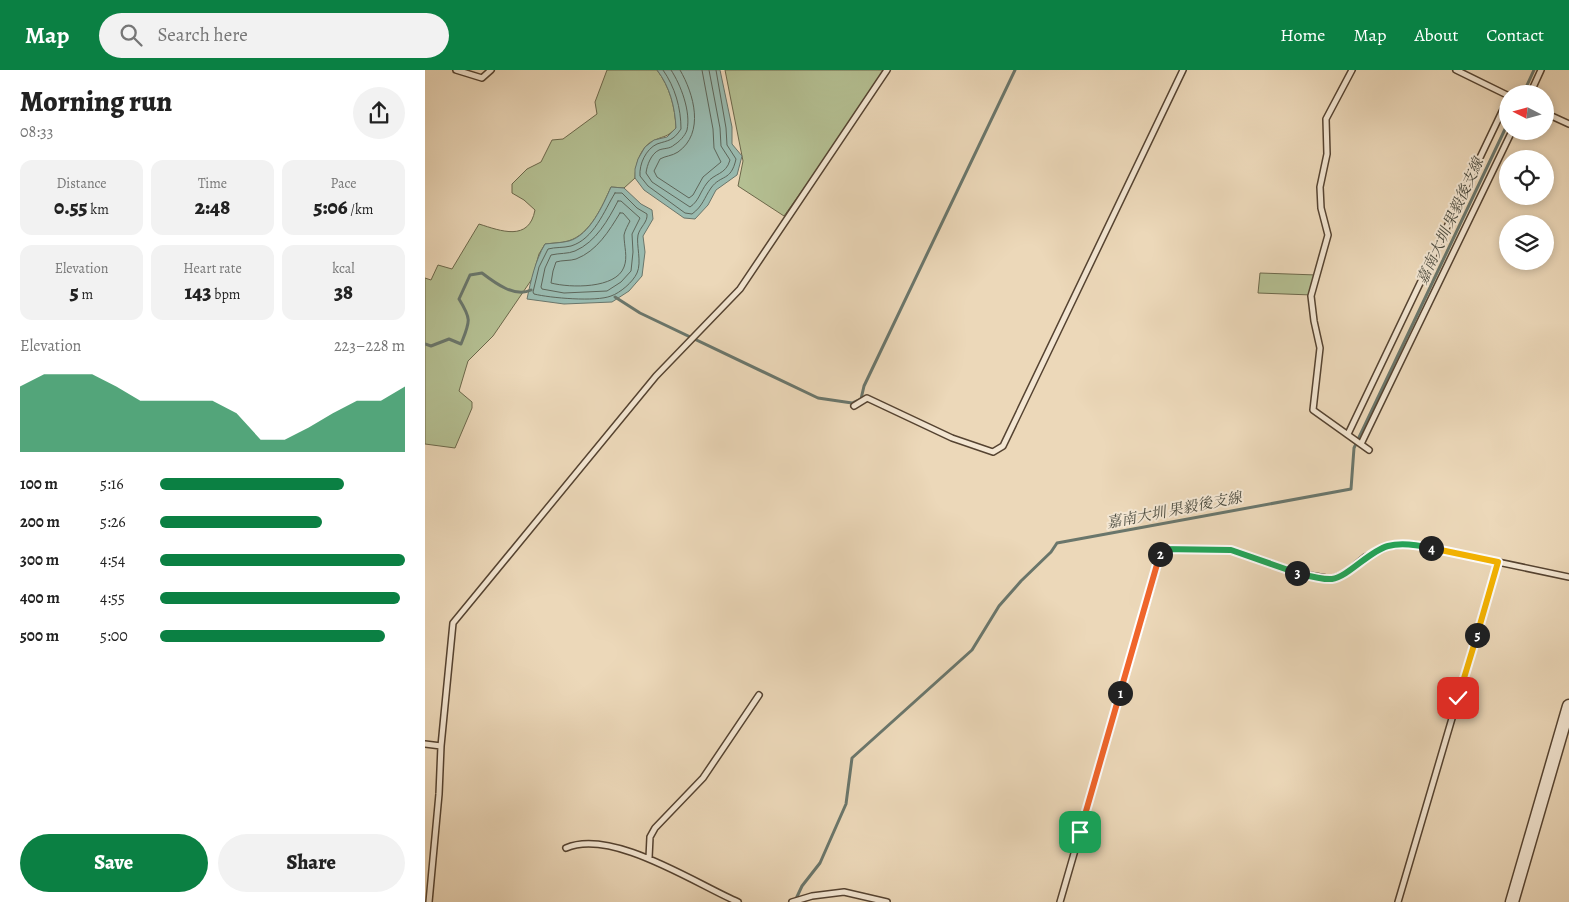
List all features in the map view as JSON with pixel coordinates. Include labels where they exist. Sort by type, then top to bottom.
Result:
[{"type":"street","points":[[1512,902],[1569,706]]},
{"type":"lane","points":[[457,70],[482,78],[491,70]]},
{"type":"lane","points":[[429,902],[453,623],[656,376],[740,289],[887,70]]},
{"type":"lane","points":[[854,406],[867,398],[952,438],[993,452],[1003,446],[1183,70]]},
{"type":"lane","points":[[1352,70],[1326,119],[1327,154],[1319,187],[1321,208],[1328,235],[1311,296],[1320,348],[1313,410],[1369,450]]},
{"type":"lane","points":[[1456,70],[1499,91]]},
{"type":"lane","points":[[1534,85],[1541,70]]},
{"type":"lane","points":[[1554,117],[1569,124]]},
{"type":"lane","points":[[1349,434],[1499,118]]},
{"type":"lane","points":[[1361,444],[1508,140]]},
{"type":"lane","points":[[1059,902],[1161,549],[1231,550],[1302,574],[1332,579],[1346,573],[1365,557],[1388,546],[1412,544],[1569,577]]},
{"type":"lane","points":[[1398,902],[1498,562]]},
{"type":"lane","points":[[649,858],[650,837],[655,828],[703,778],[759,695]]},
{"type":"lane","points":[[425,744],[441,746]]},
{"type":"lane","points":[[566,848],[596,845],[626,850],[649,858],[738,902]]},
{"type":"lane","points":[[792,902],[812,896],[843,892],[887,902]]},
{"type":"green space","points":[[607,70],[657,70],[671,98],[676,128],[668,135],[650,142],[646,146],[638,161],[635,178],[624,188],[611,187],[595,218],[583,233],[568,241],[545,244],[539,254],[532,279],[493,336],[468,361],[459,391],[472,402],[472,408],[455,448],[425,444],[425,278],[431,280],[438,265],[452,269],[479,224],[513,232],[527,227],[532,220],[535,210],[524,200],[512,193],[512,184],[527,169],[541,162],[552,140],[563,139],[597,114],[595,102]]},
{"type":"green space","points":[[725,70],[888,70],[784,216],[738,186],[743,161]]},
{"type":"green space","points":[[1260,273],[1317,275],[1312,295],[1258,293]]},
{"type":"water","points":[[657,70],[720,70],[732,127],[732,144],[742,156],[737,175],[716,190],[708,205],[695,219],[684,218],[644,190],[635,178],[638,159],[645,147],[654,140],[667,137],[676,128],[671,98]]},
{"type":"water","points":[[611,187],[624,188],[641,204],[652,210],[653,219],[643,236],[645,252],[642,276],[629,291],[612,302],[564,304],[527,299],[536,264],[545,244],[569,241],[583,233],[595,218]]},
{"type":"waterway","points":[[615,297],[640,313],[818,398],[852,403],[861,399],[864,386],[1015,70]]},
{"type":"waterway","name":"嘉南大圳 果毅後支線","points":[[1527,85],[1534,70]]},
{"type":"waterway","name":"嘉南大圳 果毅後支線","points":[[795,901],[802,886],[820,863],[846,804],[852,758],[972,650],[999,606],[1051,552],[1057,543],[1351,489],[1354,448],[1500,140]]},
{"type":"waterway","points":[[425,344],[431,346],[449,339],[461,344],[468,325],[468,316],[459,299],[470,275],[482,273],[499,285],[512,291],[525,292],[531,290]]},
{"type":"route","points":[[1080,832],[1161,549],[1231,550],[1302,574],[1332,579],[1346,573],[1365,557],[1388,546],[1412,544],[1498,562],[1458,698]]}]
